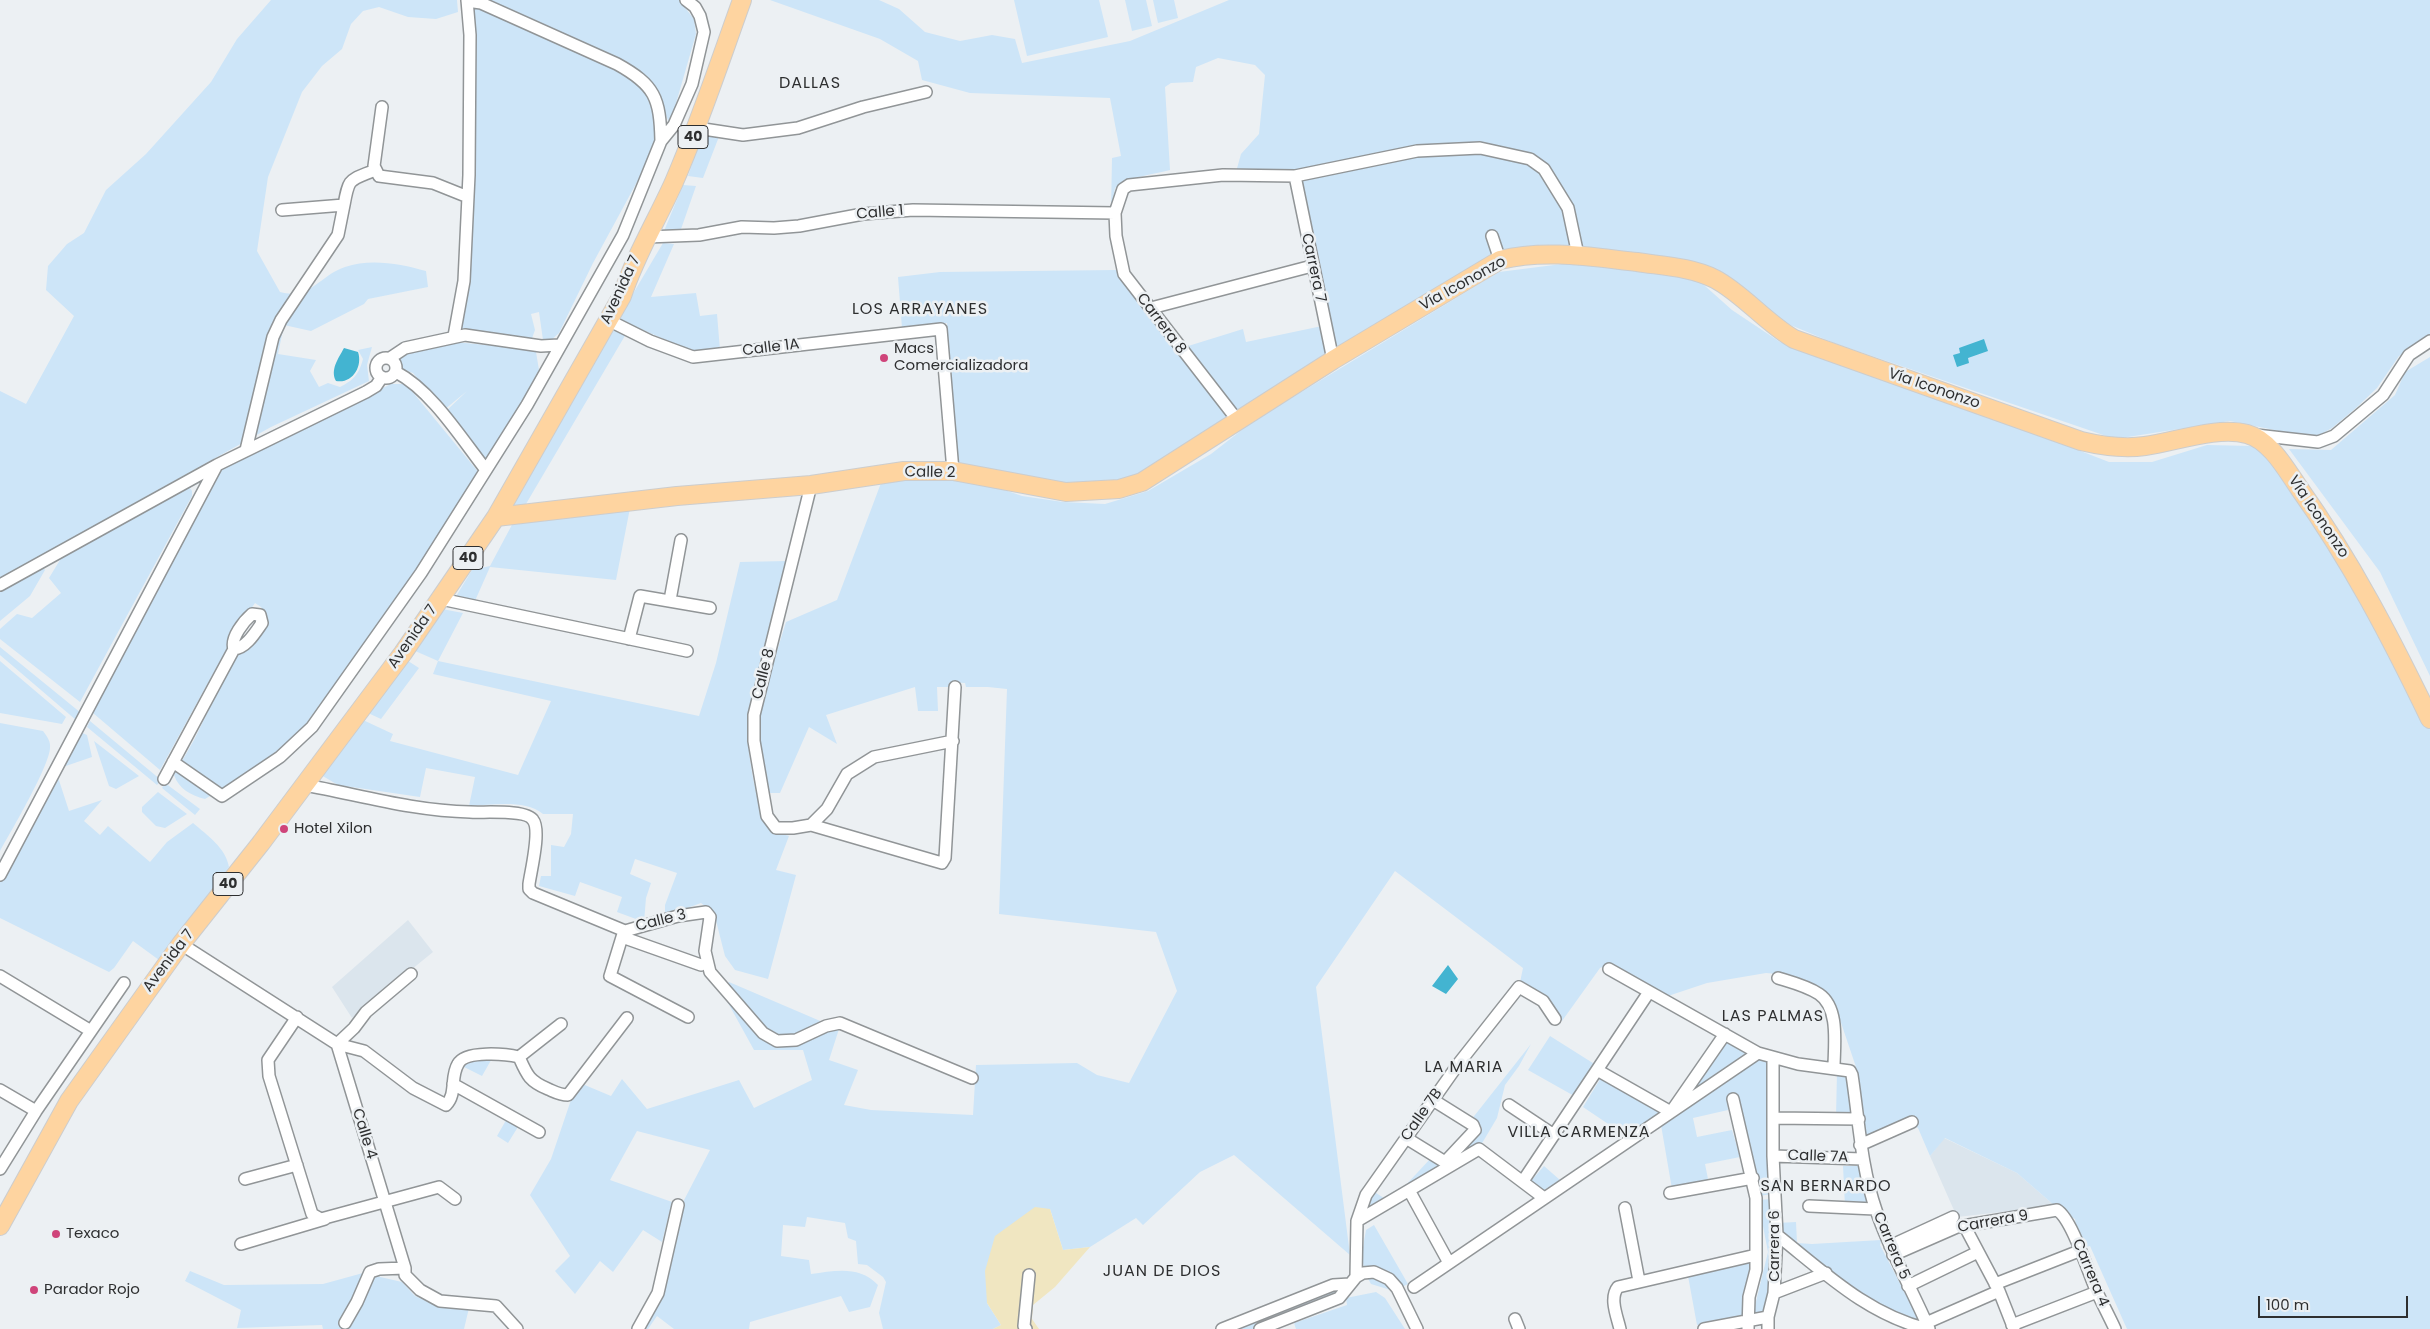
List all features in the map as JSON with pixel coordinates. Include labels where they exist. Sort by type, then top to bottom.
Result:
[{"type":"main road","name":"Avenida 7","points":[[0,1226],[69,1101],[181,944],[305,784],[441,599],[496,518],[622,296],[631,269],[674,182],[697,128],[742,0]]},
{"type":"main road","name":"Vía Icononzo","points":[[1331,361],[1500,260],[1516,256],[1551,253],[1578,255],[1696,270],[1717,280],[1781,332],[1794,339],[2081,441],[2114,447],[2144,446],[2192,437],[2247,434],[2257,438],[2280,462],[2330,532],[2387,630],[2430,719]]},
{"type":"main road","name":"Calle 2","points":[[496,518],[677,496],[811,485],[904,471],[953,471],[1066,492],[1118,489],[1142,482],[1331,361]]},
{"type":"street","points":[[454,336],[464,281],[468,197],[470,75],[467,0],[481,3],[617,64],[638,76],[656,99],[661,141]]},
{"type":"street","points":[[173,762],[222,796],[280,757],[312,726],[421,573],[527,405],[559,345],[623,235],[661,141],[674,124],[692,84],[704,32],[700,16],[695,7],[686,0]]},
{"type":"street","points":[[697,128],[743,135],[798,128],[863,107],[926,92]]},
{"type":"street","points":[[382,107],[375,152],[375,170],[379,176],[433,183],[468,197]]},
{"type":"street","points":[[1115,213],[1123,189],[1129,185],[1223,175],[1295,176],[1417,152],[1480,148],[1530,159],[1544,169],[1568,208],[1578,255]]},
{"type":"street","points":[[246,450],[273,337],[281,320],[338,235],[348,184],[351,180],[375,170]]},
{"type":"street","name":"Carrera 7","points":[[1295,176],[1331,361]]},
{"type":"street","points":[[282,210],[344,205]]},
{"type":"street","name":"Calle 1","points":[[647,237],[699,235],[742,227],[774,228],[799,226],[863,214],[914,210],[1115,213]]},
{"type":"street","name":"Carrera 8","points":[[1115,213],[1116,236],[1124,274],[1238,421]]},
{"type":"street","points":[[1492,236],[1500,260]]},
{"type":"street","points":[[1150,308],[1312,266]]},
{"type":"street","name":"Calle 1A","points":[[608,320],[657,344],[693,357],[941,329],[953,471]]},
{"type":"street","points":[[396,372],[388,378],[382,377],[376,370],[377,364],[384,358],[390,358],[405,348],[454,336],[465,335],[540,346],[559,345]]},
{"type":"street","points":[[2247,434],[2318,442],[2334,436],[2383,395],[2409,355],[2430,341]]},
{"type":"street","points":[[390,358],[395,362],[396,372]]},
{"type":"street","points":[[396,372],[408,379],[427,397],[486,470]]},
{"type":"street","points":[[0,585],[217,465],[366,392],[376,386],[382,377]]},
{"type":"street","points":[[2,872],[66,747],[217,465]]},
{"type":"street","name":"Calle 8","points":[[811,485],[754,715],[754,732],[767,816],[776,828],[811,825]]},
{"type":"street","points":[[670,600],[681,540]]},
{"type":"street","points":[[629,639],[640,596],[710,608]]},
{"type":"street","points":[[441,599],[687,651]]},
{"type":"street","points":[[164,779],[234,649]]},
{"type":"street","points":[[953,741],[874,757],[863,762],[847,774],[826,809],[811,825],[942,863],[945,858],[953,741],[955,687]]},
{"type":"street","name":"Calle 3","points":[[305,784],[409,808],[440,812],[509,813],[530,817],[535,822],[536,831],[529,888],[533,893],[624,934],[678,916],[706,912],[710,917],[705,960],[710,972],[763,1033],[777,1041],[796,1040],[840,1023],[972,1078]]},
{"type":"street","points":[[688,1017],[610,976],[624,934],[700,965]]},
{"type":"street","points":[[181,944],[337,1044],[364,1051],[413,1088],[440,1104],[446,1105],[451,1099],[458,1064],[467,1056],[508,1055],[519,1057],[561,1024]]},
{"type":"street","points":[[1609,970],[1758,1053],[1773,1059],[1798,1064],[1834,1068],[1834,1033],[1830,1007],[1820,994],[1778,978]]},
{"type":"street","points":[[337,1044],[354,1028],[366,1012],[411,974]]},
{"type":"street","points":[[0,976],[91,1031]]},
{"type":"street","points":[[0,1169],[124,982]]},
{"type":"street","name":"Calle 7B","points":[[1353,1280],[1357,1221],[1366,1195],[1433,1100],[1519,987],[1543,1001],[1555,1019]]},
{"type":"street","points":[[1523,1181],[1649,992]]},
{"type":"street","points":[[297,1017],[268,1060],[269,1076],[312,1214],[316,1218],[321,1219],[439,1187],[455,1200]]},
{"type":"street","points":[[519,1057],[527,1075],[534,1083],[561,1095],[568,1094],[627,1018]]},
{"type":"street","points":[[1671,1112],[1725,1034]]},
{"type":"street","name":"Calle 4","points":[[337,1044],[405,1268],[405,1275],[420,1290],[440,1301],[496,1306],[516,1329]]},
{"type":"street","points":[[1414,1286],[1758,1053]]},
{"type":"street","name":"Carrera 6","points":[[1768,1329],[1768,1317],[1774,1293],[1777,1235],[1773,1156],[1773,1059]]},
{"type":"street","name":"Carrera 5","points":[[1834,1068],[1850,1071],[1862,1159],[1875,1209],[1927,1327]]},
{"type":"street","points":[[1597,1070],[1671,1112]]},
{"type":"street","points":[[453,1084],[539,1132]]},
{"type":"street","points":[[0,1090],[36,1112]]},
{"type":"street","name":"Carrera 6","points":[[1733,1099],[1756,1198],[1756,1270],[1748,1297],[1748,1324]]},
{"type":"street","points":[[1406,1138],[1445,1162],[1475,1130],[1473,1125],[1433,1100]]},
{"type":"street","points":[[1509,1105],[1554,1135]]},
{"type":"street","points":[[1773,1118],[1858,1119]]},
{"type":"street","name":"Calle 7A","points":[[1860,1145],[1912,1122]]},
{"type":"street","points":[[1357,1221],[1410,1192],[1480,1149],[1544,1198]]},
{"type":"street","name":"Calle 7A","points":[[1773,1156],[1862,1159]]},
{"type":"street","points":[[245,1179],[297,1165]]},
{"type":"street","points":[[1670,1193],[1752,1178]]},
{"type":"street","points":[[1410,1192],[1449,1263]]},
{"type":"street","points":[[1756,1198],[1774,1196]]},
{"type":"street","points":[[241,1244],[384,1202]]},
{"type":"street","points":[[638,1329],[658,1293],[678,1205]]},
{"type":"street","points":[[1809,1206],[1875,1209]]},
{"type":"street","points":[[1625,1208],[1639,1281]]},
{"type":"street","name":"Carrera 9","points":[[1892,1250],[1964,1226],[2057,1210],[2065,1217]]},
{"type":"street","points":[[1892,1250],[1953,1217]]},
{"type":"street","name":"Carrera 4","points":[[2065,1217],[2076,1237],[2079,1251],[2115,1329]]},
{"type":"street","points":[[1964,1226],[1997,1288],[2013,1327],[2097,1292]]},
{"type":"street","points":[[1777,1235],[1869,1306],[1902,1323],[1927,1327],[1997,1288],[2079,1251]]},
{"type":"street","name":"Carrera 9","points":[[1908,1286],[1978,1252]]},
{"type":"street","points":[[1620,1329],[1613,1300],[1614,1292],[1618,1286],[1756,1255]]},
{"type":"street","points":[[344,1323],[357,1302],[370,1272],[379,1268],[405,1268]]},
{"type":"street","points":[[1260,1329],[1282,1325],[1339,1298],[1353,1280],[1363,1273],[1374,1272],[1389,1279],[1397,1288],[1416,1329]]},
{"type":"street","points":[[1774,1293],[1826,1273]]},
{"type":"street","points":[[1026,1329],[1024,1326],[1029,1275]]},
{"type":"street","points":[[1222,1329],[1333,1285],[1353,1280]]},
{"type":"street","points":[[1704,1329],[1748,1324],[1768,1317]]},
{"type":"shaded area","points":[[271,0],[457,0],[458,12],[436,19],[408,17],[379,7],[363,11],[351,24],[342,49],[322,66],[302,92],[268,177],[257,251],[280,292],[300,293],[345,267],[375,262],[396,264],[426,271],[428,287],[368,299],[364,304],[311,331],[284,325],[278,354],[316,360],[310,371],[319,387],[328,383],[340,387],[349,382],[358,373],[363,359],[358,350],[372,347],[367,365],[369,381],[271,427],[0,578],[0,391],[26,404],[74,316],[46,290],[48,266],[67,244],[84,233],[106,190],[146,154],[211,82],[237,39]]},
{"type":"shaded area","points":[[483,0],[679,0],[694,19],[696,34],[670,124],[651,85]]},
{"type":"shaded area","points":[[770,0],[879,0],[899,9],[925,32],[960,41],[992,35],[1015,39],[1022,63],[1130,41],[1229,0],[2430,0],[2430,337],[2399,356],[2377,388],[2332,428],[2314,438],[2230,421],[2115,439],[1834,343],[1783,322],[1716,274],[1494,258],[1337,352],[1318,253],[1299,169],[1236,172],[1241,154],[1259,134],[1265,75],[1255,65],[1218,58],[1196,67],[1193,82],[1171,83],[1165,87],[1170,170],[1134,178],[1115,188],[1111,212],[1112,158],[1121,156],[1110,98],[970,93],[922,80],[918,61],[880,39]]},
{"type":"shaded area","points":[[1014,0],[1099,0],[1108,37],[1027,56]]},
{"type":"shaded area","points":[[1125,0],[1146,0],[1152,26],[1132,31]]},
{"type":"shaded area","points":[[1153,0],[1174,0],[1178,18],[1158,23]]},
{"type":"shaded area","points":[[471,5],[481,6],[635,78],[653,101],[656,138],[650,158],[593,263],[559,333],[549,342],[543,340],[539,312],[531,314],[535,330],[531,341],[458,333]]},
{"type":"shaded area","points":[[704,128],[720,134],[703,178],[688,176]]},
{"type":"shaded area","points":[[683,185],[696,186],[680,232],[664,231]]},
{"type":"shaded area","points":[[663,243],[674,244],[651,297],[696,293],[700,316],[717,314],[720,350],[691,351],[618,319]]},
{"type":"shaded area","points":[[1570,263],[1695,277],[1732,310],[1780,342],[1872,370],[2109,462],[2152,462],[2207,445],[2252,446],[2280,462],[2387,641],[2430,729],[2430,1329],[2127,1329],[2090,1246],[2079,1249],[2075,1219],[2055,1206],[2017,1173],[1945,1138],[1930,1156],[1918,1128],[1914,1125],[1864,1146],[1856,1067],[1835,1005],[1822,991],[1777,974],[1766,973],[1707,983],[1668,996],[1646,985],[1612,963],[1600,968],[1562,1021],[1550,999],[1519,987],[1523,968],[1395,871],[1316,987],[1350,1255],[1234,1155],[1200,1172],[1143,1225],[1136,1218],[1090,1247],[1063,1250],[1050,1209],[987,1303],[1001,1325],[993,1329],[883,1329],[879,1313],[886,1282],[883,1277],[867,1265],[858,1264],[856,1241],[848,1238],[845,1223],[807,1217],[805,1227],[783,1225],[781,1256],[809,1260],[811,1274],[846,1271],[863,1274],[878,1285],[870,1307],[849,1312],[841,1296],[750,1322],[749,1329],[674,1329],[657,1316],[648,1329],[640,1329],[660,1293],[682,1204],[710,1150],[637,1131],[610,1180],[672,1202],[662,1242],[643,1230],[613,1272],[600,1261],[575,1294],[555,1271],[570,1256],[530,1195],[551,1159],[573,1094],[580,1083],[611,1096],[622,1079],[647,1109],[739,1080],[754,1108],[812,1080],[803,1050],[754,1050],[722,992],[729,982],[839,1029],[829,1060],[858,1070],[844,1105],[871,1110],[973,1115],[976,1065],[1077,1063],[1097,1075],[1129,1083],[1177,991],[1156,932],[999,914],[1007,689],[966,687],[965,683],[950,682],[949,687],[937,687],[938,711],[918,711],[915,687],[826,715],[837,744],[809,727],[780,793],[767,793],[757,738],[758,712],[786,622],[837,600],[881,483],[907,477],[976,480],[1022,496],[1063,502],[1105,504],[1148,491],[1211,454],[1252,422],[1499,272]]},
{"type":"shaded area","points":[[1116,270],[1229,417],[1159,464],[1144,472],[1113,483],[1075,487],[1055,486],[957,467],[947,323],[902,328],[898,277],[940,272]]},
{"type":"shaded area","points":[[1322,326],[1326,357],[1236,413],[1185,347],[1243,329],[1246,342]]},
{"type":"shaded area","points":[[614,327],[626,334],[523,509],[512,504]]},
{"type":"shaded area","points":[[454,342],[530,349],[536,352],[539,370],[488,463],[445,412],[467,391],[444,410],[413,373],[402,369],[400,356],[404,353]]},
{"type":"shaded area","points":[[2430,357],[2430,676],[2380,572],[2289,449],[2331,450],[2395,395],[2405,372]]},
{"type":"shaded area","points":[[391,384],[406,384],[480,474],[404,588],[305,725],[271,756],[245,774],[205,799],[195,796],[182,788],[174,775],[194,740],[234,658],[243,650],[266,617],[261,607],[255,603],[241,623],[160,770],[93,713],[204,498],[225,465]]},
{"type":"shaded area","points":[[185,487],[189,487],[192,491],[192,496],[80,702],[0,639],[0,629],[17,614],[32,618],[61,593],[49,578],[63,555]]},
{"type":"shaded area","points":[[630,508],[616,580],[490,567],[474,603],[455,598],[472,570],[490,566],[514,521]]},
{"type":"shaded area","points":[[787,561],[747,721],[750,762],[760,808],[765,821],[771,829],[789,836],[776,870],[796,875],[768,979],[735,970],[725,956],[714,913],[701,903],[665,916],[665,905],[677,873],[635,859],[630,874],[651,883],[646,898],[644,922],[617,912],[622,897],[580,882],[575,896],[539,886],[541,876],[551,876],[551,845],[564,847],[571,834],[573,814],[543,814],[527,806],[508,804],[469,806],[475,777],[426,768],[420,797],[338,785],[321,775],[363,720],[393,734],[390,741],[518,775],[551,701],[433,674],[438,661],[699,716],[716,663],[740,562]]},
{"type":"shaded area","points":[[42,566],[45,570],[30,596],[0,621],[0,590]]},
{"type":"shaded area","points":[[442,609],[463,613],[438,661],[413,650]]},
{"type":"shaded area","points":[[0,647],[81,713],[76,720],[0,655]]},
{"type":"shaded area","points":[[405,659],[419,668],[381,719],[368,713]]},
{"type":"shaded area","points":[[0,661],[66,717],[62,724],[0,713]]},
{"type":"shaded area","points":[[90,721],[161,780],[157,785],[87,727]]},
{"type":"shaded area","points":[[0,723],[43,731],[50,746],[48,757],[37,784],[0,851]]},
{"type":"shaded area","points":[[78,731],[87,735],[92,757],[57,769]]},
{"type":"shaded area","points":[[94,741],[139,776],[116,789],[109,786]]},
{"type":"shaded area","points":[[56,771],[69,811],[102,800],[84,821],[100,835],[108,826],[150,862],[167,842],[193,823],[215,842],[224,854],[229,867],[159,960],[133,941],[114,968],[109,972],[0,918],[0,879]]},
{"type":"shaded area","points":[[165,783],[200,809],[195,815],[162,788]]},
{"type":"shaded area","points":[[158,792],[187,814],[165,828],[156,826],[142,812],[142,807]]},
{"type":"shaded area","points":[[408,920],[433,952],[352,1018],[332,987]]},
{"type":"shaded area","points":[[1550,1036],[1596,1065],[1576,1097],[1528,1070]]},
{"type":"shaded area","points":[[1728,1040],[1751,1054],[1680,1103]]},
{"type":"shaded area","points":[[1531,1044],[1519,1066],[1505,1085],[1497,1118],[1478,1150],[1366,1219],[1369,1198],[1373,1191],[1390,1202],[1431,1158],[1452,1163],[1482,1128],[1471,1120]]},
{"type":"shaded area","points":[[494,1055],[482,1076],[458,1064]]},
{"type":"shaded area","points":[[1758,1058],[1768,1063],[1772,1194],[1759,1196],[1736,1096],[1727,1099],[1728,1110],[1693,1118],[1697,1137],[1732,1130],[1740,1157],[1705,1164],[1709,1184],[1672,1189],[1661,1125]]},
{"type":"shaded area","points":[[1837,1072],[1847,1072],[1855,1116],[1836,1117]]},
{"type":"shaded area","points":[[1602,1076],[1664,1112],[1626,1136],[1583,1107]]},
{"type":"shaded area","points":[[509,1115],[521,1122],[508,1143],[497,1136]]},
{"type":"shaded area","points":[[1944,1138],[2017,1173],[2055,1206],[1957,1217],[1930,1156]]},
{"type":"shaded area","points":[[1544,1166],[1560,1180],[1544,1190],[1531,1181]]},
{"type":"shaded area","points":[[1843,1166],[1861,1166],[1872,1205],[1845,1206]]},
{"type":"shaded area","points":[[1773,1199],[1773,1266],[1765,1315],[1753,1314],[1768,1252],[1758,1200]]},
{"type":"shaded area","points":[[1796,1222],[1797,1243],[1812,1244],[1881,1240],[1880,1245],[1920,1322],[1875,1307],[1778,1233],[1777,1223]]},
{"type":"shaded area","points":[[1374,1225],[1408,1284],[1394,1291],[1371,1284],[1365,1270],[1362,1257],[1366,1230]]},
{"type":"shaded area","points":[[1759,1256],[1748,1315],[1697,1325],[1688,1276]]},
{"type":"shaded area","points":[[190,1271],[224,1285],[323,1284],[363,1273],[402,1282],[415,1296],[439,1307],[469,1308],[464,1329],[323,1329],[322,1325],[237,1328],[241,1310],[185,1281]]},
{"type":"shaded area","points":[[1334,1287],[1338,1296],[1252,1329],[1234,1329]]},
{"type":"shaded area","points":[[1376,1292],[1385,1298],[1405,1329],[1296,1329],[1294,1323],[1347,1305],[1346,1298]]},
{"type":"sand","points":[[1035,1207],[1050,1209],[1063,1250],[1090,1247],[1055,1287],[1033,1305],[1032,1319],[1039,1329],[993,1329],[1001,1325],[987,1303],[985,1271],[995,1236]]},
{"type":"water","points":[[1984,339],[1988,351],[1968,358],[1969,363],[1957,367],[1953,355],[1960,353],[1959,348]]},
{"type":"water","points":[[344,348],[358,352],[359,363],[351,377],[347,380],[336,381],[334,369]]},
{"type":"water","points":[[1448,965],[1458,979],[1446,994],[1432,986]]},
{"type":"place","name":"Macs Comercializadora","points":[[884,358]]},
{"type":"place","name":"Hotel Xilon","points":[[284,829]]},
{"type":"place","name":"Texaco","points":[[56,1234]]},
{"type":"place","name":"Parador Rojo","points":[[34,1290]]},
{"type":"district","name":"DALLAS","points":[[810,84]]},
{"type":"district","name":"LOS ARRAYANES","points":[[920,310]]},
{"type":"district","name":"LAS PALMAS","points":[[1773,1017]]},
{"type":"district","name":"LA MARIA","points":[[1464,1068]]},
{"type":"district","name":"VILLA CARMENZA","points":[[1579,1133]]},
{"type":"district","name":"SAN BERNARDO","points":[[1826,1187]]},
{"type":"district","name":"JUAN DE DIOS","points":[[1162,1272]]}]
